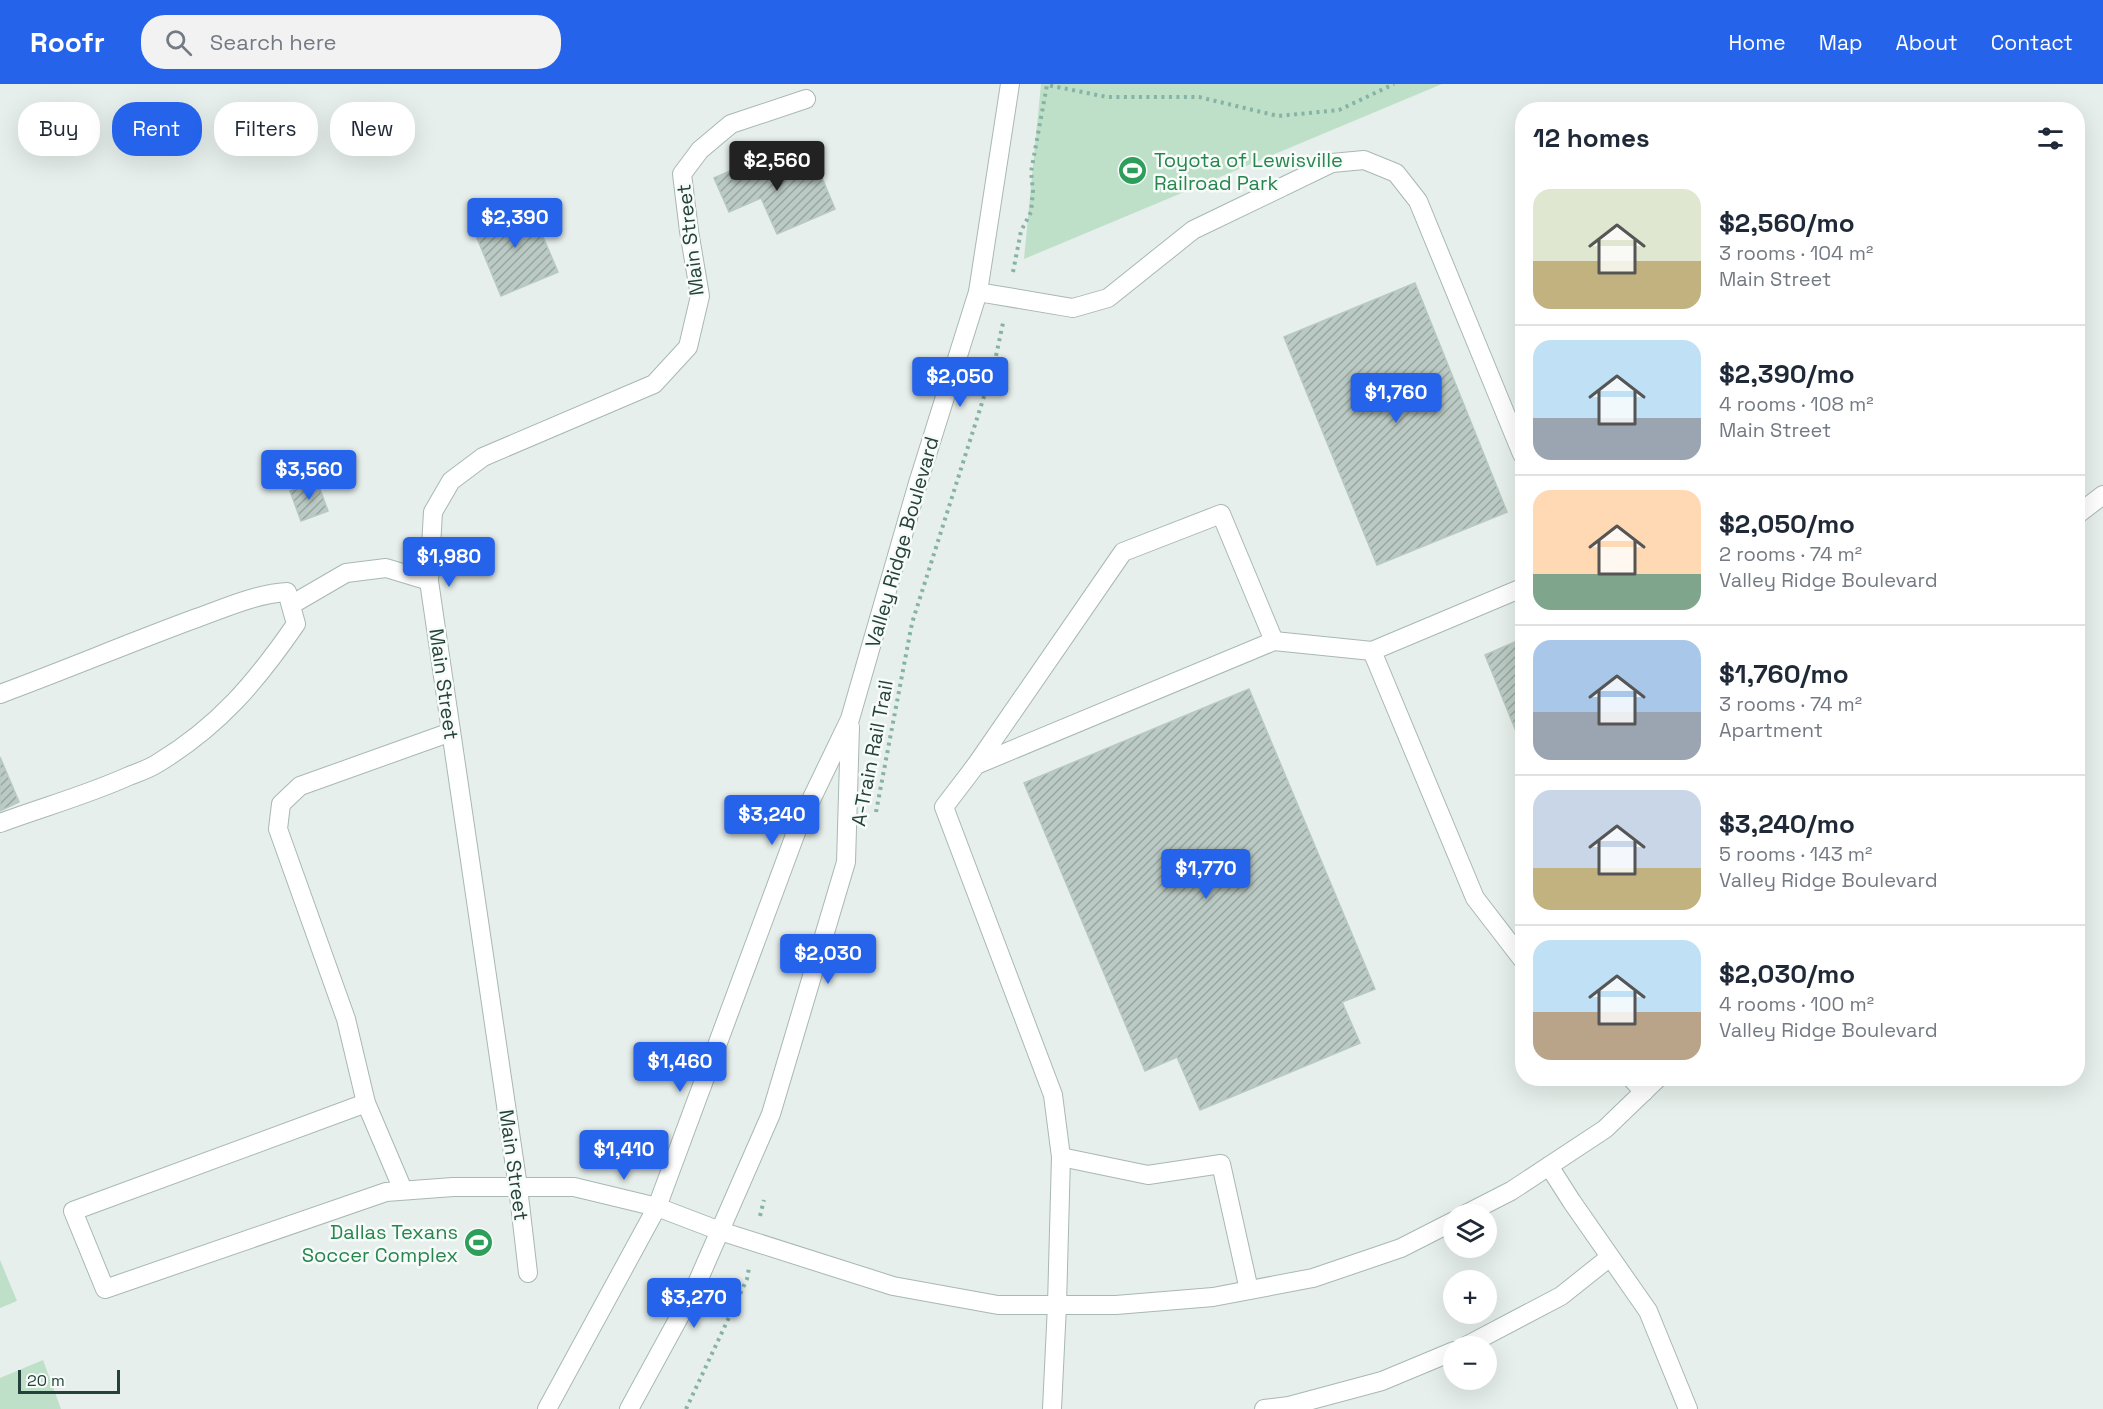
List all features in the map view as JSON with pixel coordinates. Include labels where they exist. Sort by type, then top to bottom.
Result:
[{"type":"street","name":"Valley Ridge Boulevard","points":[[547,1409],[657,1207],[798,827],[850,719],[918,483],[978,292],[1010,84]]},
{"type":"street","name":"Main Street","points":[[528,1273],[518,1187],[429,581],[433,512],[451,481],[483,458],[654,384],[688,347],[700,296],[682,174],[700,150],[731,124],[806,99]]},
{"type":"street","points":[[978,292],[1073,308],[1108,298],[1192,230],[1332,163],[1364,160],[1396,173],[1418,201],[1515,437]]},
{"type":"street","points":[[2085,509],[2103,495]]},
{"type":"street","points":[[1052,1409],[1061,1157],[1053,1095],[944,807],[976,765],[1123,552],[1221,514],[1274,641]]},
{"type":"street","points":[[291,605],[346,573],[386,568],[429,581]]},
{"type":"street","points":[[976,765],[1274,641],[1371,651],[1515,591]]},
{"type":"street","points":[[0,694],[113,648],[266,594],[287,592],[296,624],[246,690],[206,730],[157,764],[112,784],[0,823]]},
{"type":"street","points":[[1371,651],[1474,898],[1515,950]]},
{"type":"street","name":"Valley Ridge Boulevard","points":[[629,1409],[694,1290],[771,1114],[846,862],[850,719]]},
{"type":"street","points":[[403,1190],[366,1103],[346,1018],[278,830],[281,804],[300,786],[451,732]]},
{"type":"street","points":[[1638,1086],[1644,1092]]},
{"type":"street","points":[[1486,1204],[1511,1191],[1605,1129],[1650,1086]]},
{"type":"street","points":[[366,1103],[73,1211],[105,1289],[386,1192],[453,1187],[574,1187],[657,1207],[720,1231],[893,1286],[998,1305],[1116,1305],[1203,1298],[1250,1290],[1324,1275],[1401,1248],[1443,1227]]},
{"type":"street","points":[[1061,1157],[1148,1175],[1221,1164],[1250,1290]]},
{"type":"street","points":[[1549,1166],[1648,1311],[1688,1409]]},
{"type":"street","points":[[1485,1336],[1561,1296],[1610,1257]]},
{"type":"street","points":[[1264,1409],[1289,1406],[1382,1381],[1443,1356]]},
{"type":"path","name":"A-Train Rail Trail","points":[[876,814],[912,623],[994,365],[1021,231],[1030,212],[1033,191],[1031,172],[1047,85],[1107,97],[1199,97],[1278,116],[1339,110],[1394,84]]},
{"type":"path","points":[[686,1409],[747,1280],[753,1241],[766,1195]]},
{"type":"green space","name":"Toyota of Lewisville Railroad Park","points":[[1041,84],[1442,84],[1024,259]]},
{"type":"green space","points":[[0,1260],[17,1301],[0,1308]]},
{"type":"green space","points":[[43,1360],[61,1409],[0,1409],[0,1378]]},
{"type":"building","points":[[772,153],[782,175],[815,161],[835,209],[777,234],[761,198],[729,212],[714,178]]},
{"type":"building","points":[[528,202],[558,272],[501,296],[472,226]]},
{"type":"building","points":[[1415,283],[1507,512],[1377,565],[1284,337]]},
{"type":"building","points":[[317,481],[328,511],[301,521],[290,491]]},
{"type":"building","points":[[1515,642],[1515,729],[1485,655]]},
{"type":"building","points":[[1249,689],[1375,989],[1342,1002],[1360,1043],[1200,1110],[1177,1057],[1145,1071],[1024,783]]},
{"type":"building","points":[[0,757],[19,802],[0,811]]},
{"type":"place","name":"Toyota of Lewisville Railroad Park","points":[[1133,171]]},
{"type":"place","name":"Dallas Texans Soccer Complex","points":[[479,1243]]}]
